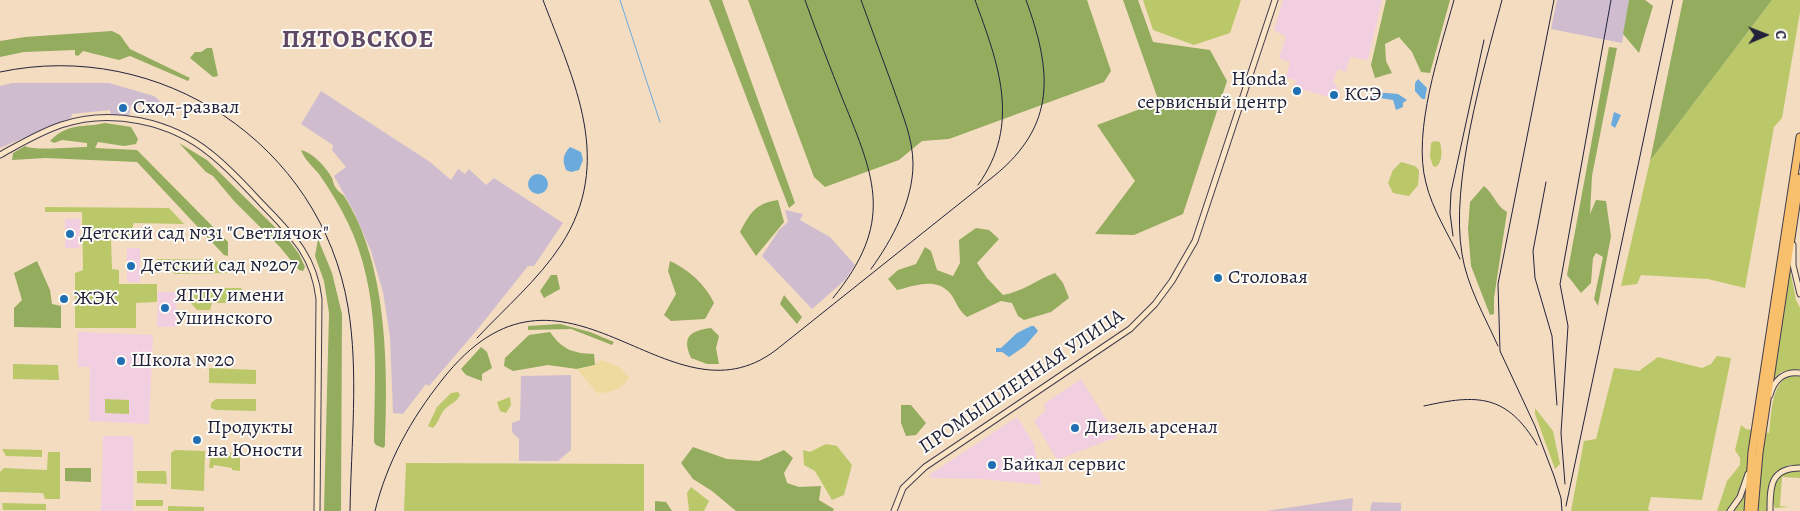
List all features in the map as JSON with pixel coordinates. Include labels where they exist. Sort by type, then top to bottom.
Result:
[{"type":"highway","points":[[1754,511],[1760,424],[1800,137]]},
{"type":"highway","points":[[1748,511],[1752,452],[1760,424],[1800,178]]},
{"type":"street","name":"ПРОМЫШЛЕННАЯ УЛИЦА","points":[[894,511],[903,488],[918,472],[1120,337],[1155,304],[1180,270],[1195,241],[1276,0]]},
{"type":"street","points":[[0,155],[46,131],[72,122],[111,118],[157,125],[185,137],[210,153],[296,240],[313,269],[319,299],[317,511]]},
{"type":"street","points":[[1800,197],[1792,257],[1795,278],[1800,294]]},
{"type":"street","points":[[1760,424],[1776,382],[1786,374],[1800,374]]},
{"type":"street","points":[[1730,511],[1743,491],[1752,452]]},
{"type":"street","points":[[1770,511],[1770,489],[1775,477],[1785,469],[1800,468]]},
{"type":"shaded area","points":[[1283,0],[1382,0],[1368,60],[1350,57],[1346,72],[1338,69],[1333,81],[1341,93],[1339,100],[1294,87],[1296,80],[1286,78],[1290,62],[1279,58],[1286,37],[1274,30]]},
{"type":"shaded area","points":[[1557,0],[1629,0],[1622,43],[1551,29]]},
{"type":"shaded area","points":[[12,83],[109,83],[154,96],[162,103],[160,106],[131,105],[129,116],[111,114],[110,110],[72,114],[71,118],[0,148],[0,86]]},
{"type":"shaded area","points":[[321,91],[430,162],[451,180],[458,169],[465,174],[469,169],[486,185],[494,178],[563,223],[534,266],[528,266],[477,330],[429,386],[426,384],[403,414],[393,413],[390,337],[383,292],[371,251],[354,212],[334,176],[346,167],[332,150],[333,145],[301,124]]},
{"type":"shaded area","points":[[785,210],[803,214],[800,220],[830,237],[855,265],[845,280],[812,309],[762,256],[779,230],[788,222]]},
{"type":"shaded area","points":[[65,219],[80,219],[79,248],[65,248]]},
{"type":"shaded area","points":[[127,248],[140,248],[140,282],[129,282],[127,280]]},
{"type":"shaded area","points":[[158,292],[177,292],[176,327],[157,327]]},
{"type":"shaded area","name":"Школа №20","points":[[78,332],[153,335],[149,424],[89,421],[90,367],[78,367]]},
{"type":"shaded area","points":[[571,375],[571,450],[558,461],[519,461],[519,439],[512,432],[512,423],[520,420],[521,376]]},
{"type":"shaded area","name":"Дизель арсенал","points":[[1081,379],[1117,437],[1057,460],[1034,421],[1045,411],[1044,404]]},
{"type":"shaded area","name":"Байкал сервис","points":[[1017,417],[1034,444],[1041,485],[983,479],[932,478],[929,475]]},
{"type":"shaded area","points":[[103,436],[133,436],[133,511],[101,511]]},
{"type":"shaded area","points":[[1353,498],[1352,511],[1266,511]]},
{"type":"shaded area","points":[[1372,502],[1401,503],[1401,511],[1370,511]]},
{"type":"green space","points":[[709,0],[722,0],[795,203],[789,208]]},
{"type":"green space","points":[[748,0],[1087,0],[1111,71],[1104,82],[949,139],[922,141],[899,160],[825,187],[814,177]]},
{"type":"green space","points":[[1123,0],[1138,0],[1153,42],[1210,50],[1227,81],[1183,214],[1134,235],[1095,234],[1135,181],[1097,125],[1159,102]]},
{"type":"green space","points":[[1143,0],[1241,0],[1230,33],[1194,45],[1153,30]]},
{"type":"green space","points":[[1386,0],[1450,0],[1430,73],[1421,72],[1412,52],[1399,37],[1385,44],[1386,61],[1392,73],[1375,78],[1371,65]]},
{"type":"green space","points":[[1629,0],[1645,0],[1653,6],[1639,53],[1623,34]]},
{"type":"green space","points":[[1683,0],[1772,0],[1650,161]]},
{"type":"green space","points":[[1772,0],[1800,0],[1800,12],[1782,118],[1774,127],[1745,288],[1708,279],[1641,275],[1637,284],[1621,286],[1650,161]]},
{"type":"green space","points":[[112,31],[120,35],[130,49],[190,78],[188,81],[130,56],[119,60],[83,51],[78,56],[75,55],[75,50],[24,52],[0,57],[0,41],[25,37]]},
{"type":"green space","points":[[1609,47],[1617,48],[1592,176],[1590,214],[1596,200],[1606,201],[1611,236],[1598,306],[1594,299],[1603,257],[1596,253],[1593,258],[1591,283],[1581,293],[1567,275]]},
{"type":"green space","points":[[207,48],[212,48],[218,76],[213,77],[190,58],[195,52],[201,52]]},
{"type":"green space","points":[[105,123],[131,127],[138,139],[136,144],[124,146],[98,142],[95,148],[137,150],[228,242],[228,256],[224,255],[137,162],[45,158],[12,160],[13,153],[25,146],[45,149],[87,147],[87,143],[62,140],[54,143],[50,141],[70,128]]},
{"type":"green space","points":[[1434,141],[1440,142],[1441,149],[1441,159],[1436,167],[1433,166],[1430,157],[1431,143]]},
{"type":"green space","points":[[179,143],[207,160],[290,242],[299,254],[305,267],[303,271],[299,270],[213,176],[206,172]]},
{"type":"green space","points":[[301,150],[314,157],[323,165],[332,178],[335,187],[344,196],[359,223],[369,253],[377,284],[385,351],[386,416],[385,446],[383,448],[374,442],[374,331],[371,303],[359,249],[338,204],[319,174],[306,160]]},
{"type":"green space","points":[[1401,162],[1415,166],[1419,170],[1418,185],[1409,196],[1393,193],[1388,183],[1393,170]]},
{"type":"green space","points":[[1484,186],[1500,207],[1507,212],[1494,298],[1494,314],[1490,315],[1471,266],[1468,229],[1470,202]]},
{"type":"green space","points":[[778,200],[784,222],[756,256],[740,232],[754,210],[770,201]]},
{"type":"green space","points":[[45,207],[169,208],[184,224],[134,223],[129,237],[111,238],[112,269],[119,270],[119,284],[157,284],[157,302],[136,303],[136,328],[75,328],[75,273],[83,270],[82,212],[45,212]]},
{"type":"green space","points":[[976,228],[989,230],[999,239],[977,263],[987,278],[1003,295],[1017,291],[1055,273],[1063,283],[1069,298],[1051,312],[1024,320],[1018,316],[1012,303],[1001,301],[967,317],[961,311],[954,298],[943,287],[924,284],[897,290],[888,279],[898,270],[916,264],[925,247],[931,251],[937,270],[953,276],[960,263],[959,240]]},
{"type":"green space","points":[[318,239],[332,273],[342,314],[341,511],[324,511],[329,313],[324,281],[315,256]]},
{"type":"green space","points":[[156,259],[215,260],[228,273],[175,274]]},
{"type":"green space","points":[[37,261],[50,290],[52,304],[61,306],[61,328],[14,327],[14,308],[22,300],[14,273]]},
{"type":"green space","points":[[670,261],[696,278],[710,296],[714,303],[705,319],[671,321],[664,315],[676,294],[668,271]]},
{"type":"green space","points":[[1790,270],[1796,300],[1800,308],[1800,369],[1781,372],[1774,378]]},
{"type":"green space","points":[[551,275],[557,275],[560,289],[544,298],[540,291]]},
{"type":"green space","points":[[189,288],[241,288],[253,303],[212,303],[210,310],[197,310],[190,302]]},
{"type":"green space","points":[[784,295],[802,317],[797,324],[780,304]]},
{"type":"green space","points":[[560,324],[590,332],[614,342],[612,345],[571,329],[528,330],[528,326]]},
{"type":"green space","points":[[711,328],[719,336],[716,348],[719,364],[707,364],[691,358],[688,351],[689,336],[697,331]]},
{"type":"green space","points":[[550,332],[564,347],[580,353],[594,354],[595,365],[577,369],[548,365],[513,371],[504,366],[505,358],[529,335]]},
{"type":"green space","points":[[481,347],[487,352],[492,368],[482,374],[482,381],[466,375],[461,369]]},
{"type":"green space","points":[[1717,356],[1731,358],[1702,500],[1651,497],[1648,509],[1650,511],[1571,511],[1584,441],[1596,439],[1614,368],[1639,371],[1658,357],[1702,368],[1711,364]]},
{"type":"green space","points":[[13,364],[58,365],[59,380],[13,379]]},
{"type":"green space","points":[[209,368],[256,370],[256,384],[209,383]]},
{"type":"green space","points":[[1797,375],[1800,377],[1800,465],[1789,465],[1775,472],[1768,491],[1767,511],[1717,511],[1727,481],[1740,465],[1740,458],[1735,450],[1741,425],[1746,429],[1769,433],[1772,407],[1777,389],[1788,377]]},
{"type":"green space","points":[[458,392],[460,395],[458,398],[443,411],[433,428],[428,426],[437,407],[451,393]]},
{"type":"green space","points":[[510,397],[511,405],[506,413],[500,411],[497,402]]},
{"type":"green space","points":[[105,399],[129,400],[129,414],[105,413]]},
{"type":"green space","points":[[216,399],[256,399],[256,411],[216,410],[211,408],[211,403]]},
{"type":"green space","points":[[901,405],[911,405],[926,423],[916,435],[906,436],[901,423]]},
{"type":"green space","points":[[1535,408],[1553,431],[1560,464],[1555,469],[1535,414]]},
{"type":"green space","points":[[826,444],[837,446],[852,465],[844,495],[832,500],[815,471],[804,465],[803,450],[810,452]]},
{"type":"green space","points":[[693,447],[727,459],[759,461],[784,450],[793,458],[784,473],[787,483],[799,487],[821,486],[819,500],[834,509],[833,511],[736,511],[712,491],[693,479],[681,463]]},
{"type":"green space","points":[[2,449],[42,450],[42,457],[6,456]]},
{"type":"green space","points":[[175,450],[205,451],[204,491],[171,489],[171,453]]},
{"type":"green space","points":[[211,451],[240,454],[240,471],[214,465],[213,468],[209,468]]},
{"type":"green space","points":[[48,452],[60,452],[60,499],[45,499],[43,493],[0,492],[0,472],[4,468],[47,470]]},
{"type":"green space","points":[[406,463],[644,464],[644,511],[404,511]]},
{"type":"green space","points":[[65,468],[91,468],[91,482],[65,481]]},
{"type":"green space","points":[[1800,470],[1800,478],[1782,477],[1780,506],[1789,507],[1775,508],[1773,496],[1777,480],[1788,472]]},
{"type":"green space","points":[[137,471],[166,471],[167,484],[137,483]]},
{"type":"green space","points":[[691,487],[709,501],[704,511],[689,511],[687,493]]},
{"type":"green space","points":[[136,500],[163,500],[163,506],[136,506]]},
{"type":"green space","points":[[655,501],[666,502],[672,511],[655,511]]},
{"type":"green space","points":[[2,503],[46,504],[46,510],[3,510]]},
{"type":"green space","points":[[168,506],[204,507],[204,511],[168,511]]},
{"type":"sand","points":[[602,360],[619,367],[629,377],[623,385],[615,390],[597,393],[577,369],[595,365]]},
{"type":"water","points":[[1418,79],[1427,88],[1425,99],[1422,99],[1415,91],[1415,83]]},
{"type":"water","points":[[1374,92],[1398,94],[1407,100],[1403,103],[1403,107],[1396,110],[1393,100],[1373,97]]},
{"type":"water","points":[[1614,112],[1621,115],[1615,128],[1611,125]]},
{"type":"water","points":[[570,147],[581,152],[583,160],[579,170],[571,172],[566,170],[564,160]]},
{"type":"water","points":[[538,174],[545,177],[548,184],[545,191],[538,194],[531,191],[528,184],[531,177]]},
{"type":"water","points":[[1034,326],[1038,331],[1025,346],[1009,357],[1002,352],[996,352],[996,348],[1001,348],[1017,333]]},
{"type":"waterway","points":[[620,0],[660,122]]},
{"type":"railway","points":[[477,338],[552,258],[577,214],[585,183],[587,153],[584,122],[577,92],[543,0]]},
{"type":"railway","points":[[805,0],[864,154],[873,201],[872,223],[865,247],[852,271],[833,298]]},
{"type":"railway","points":[[861,0],[894,90],[913,154],[912,178],[900,220],[871,269]]},
{"type":"railway","points":[[975,0],[998,70],[1002,93],[999,139],[991,162],[978,185]]},
{"type":"railway","points":[[375,511],[393,458],[420,410],[442,380],[487,337],[530,321],[573,324],[695,368],[735,369],[776,350],[994,176],[1015,157],[1029,137],[1039,117],[1043,96],[1044,73],[1041,50],[1026,0]]},
{"type":"railway","points":[[1454,0],[1435,67],[1422,140],[1423,162],[1429,193],[1460,259]]},
{"type":"railway","points":[[1498,346],[1477,301],[1464,266],[1459,226],[1464,161],[1470,127],[1502,0]]},
{"type":"railway","points":[[1554,0],[1498,284],[1500,351],[1535,426],[1561,498],[1562,511]]},
{"type":"railway","points":[[1565,484],[1561,433],[1568,326],[1560,284],[1611,0]]},
{"type":"railway","points":[[1566,506],[1673,0]]},
{"type":"railway","points":[[1453,236],[1450,213],[1451,192],[1484,40]]},
{"type":"railway","points":[[0,72],[60,66],[118,71],[173,88],[224,116],[268,152],[305,197],[332,249],[348,307],[354,383],[350,511]]},
{"type":"railway","points":[[1546,182],[1533,251],[1535,278],[1552,336],[1557,405]]},
{"type":"railway","points":[[1424,406],[1460,400],[1489,402],[1502,407],[1514,416],[1526,428],[1537,445]]},
{"type":"place","name":"Honda сервисный центр","points":[[1297,91]]},
{"type":"place","name":"КСЭ","points":[[1334,95]]},
{"type":"place","name":"Сход-развал","points":[[123,108]]},
{"type":"place","name":"Детский сад №31 \"Светлячок\"","points":[[70,234]]},
{"type":"place","name":"Детский сад №207","points":[[131,266]]},
{"type":"place","name":"Столовая","points":[[1218,278]]},
{"type":"place","name":"ЖЭК","points":[[64,299]]},
{"type":"place","name":"ЯГПУ имени Ушинского","points":[[165,308]]},
{"type":"place","name":"Школа №20","points":[[121,361]]},
{"type":"place","name":"Дизель арсенал","points":[[1075,428]]},
{"type":"place","name":"Продукты на Юности","points":[[197,440]]},
{"type":"place","name":"Байкал сервис","points":[[992,465]]},
{"type":"district","name":"ПЯТОВСКОЕ","points":[[358,41]]}]
